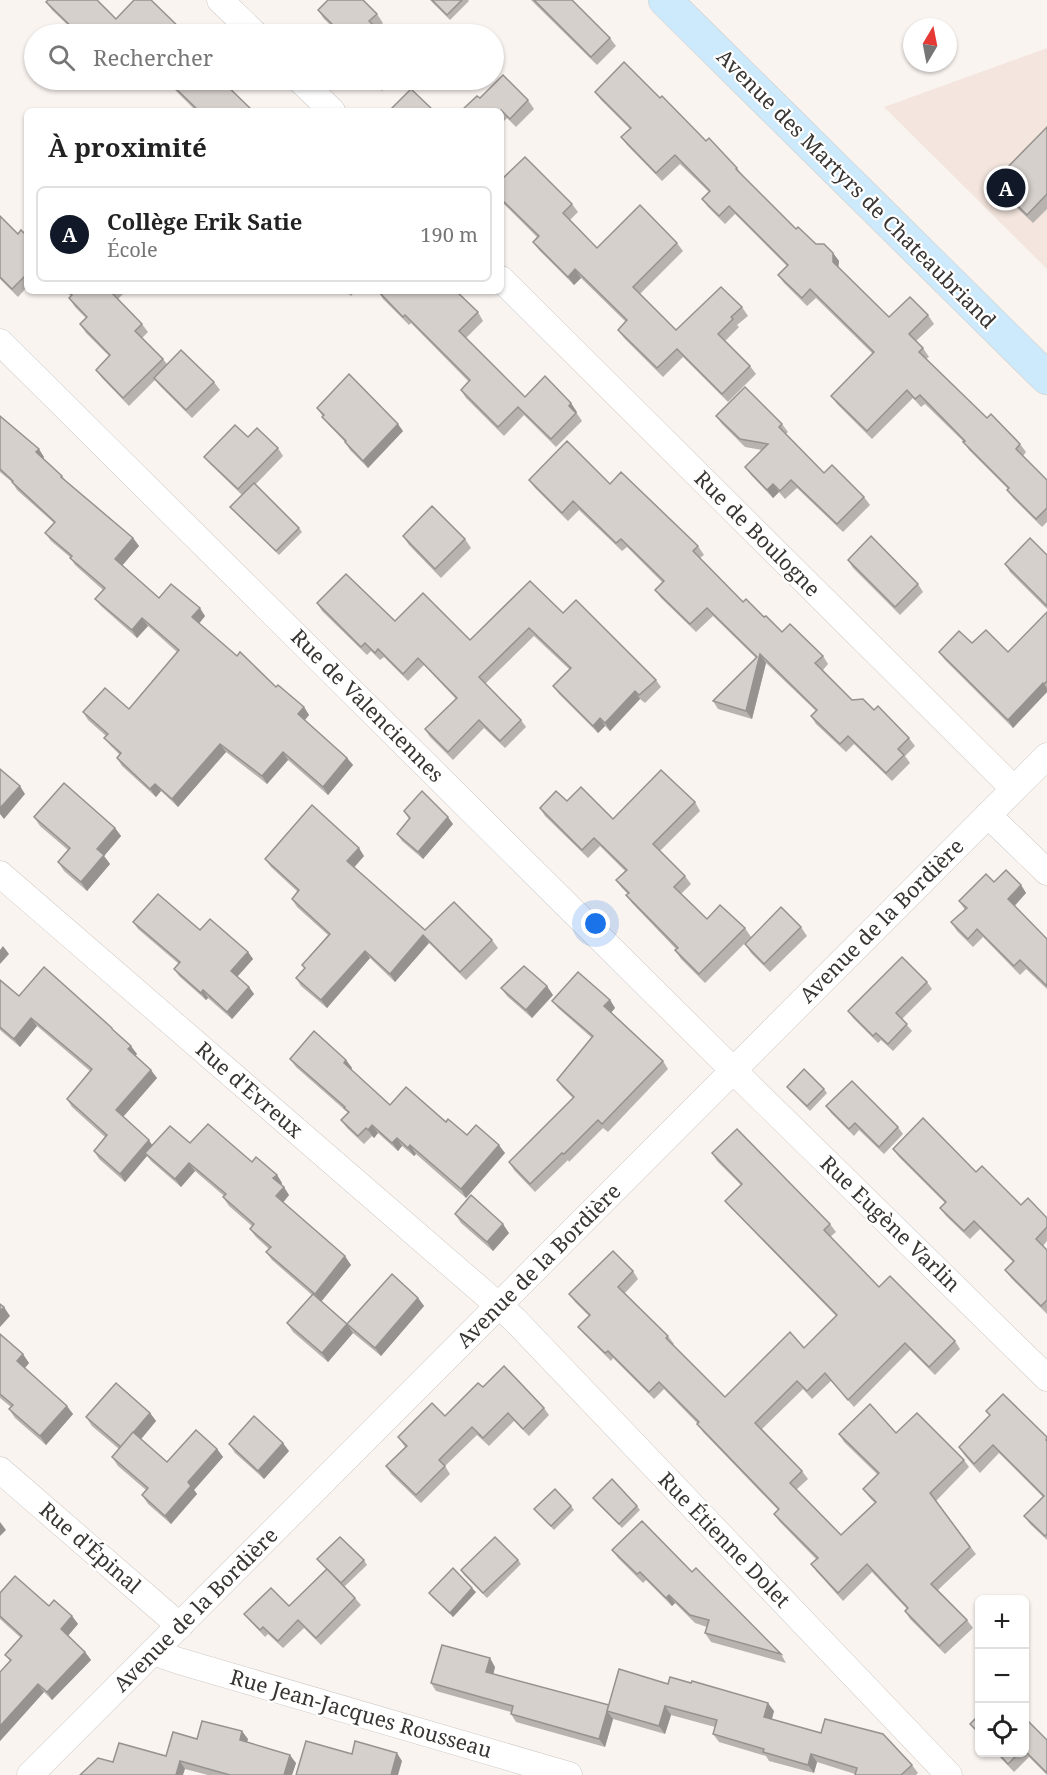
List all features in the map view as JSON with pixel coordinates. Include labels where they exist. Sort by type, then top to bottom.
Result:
[{"type":"street","points":[[220,0],[245,24]]},
{"type":"street","name":"Avenue des Martyrs de Chateaubriand","points":[[665,0],[1047,378]]},
{"type":"street","points":[[310,90],[329,108]]},
{"type":"street","name":"Rue de Boulogne","points":[[504,282],[1014,789]]},
{"type":"street","name":"Rue de Valenciennes","points":[[0,342],[734,1070]]},
{"type":"street","name":"Avenue de la Bordière","points":[[30,1775],[1047,756]]},
{"type":"street","points":[[988,815],[1047,872]]},
{"type":"street","name":"Rue d'Evreux","points":[[0,874],[499,1306]]},
{"type":"street","name":"Rue Eugène Varlin","points":[[734,1070],[1047,1378]]},
{"type":"street","name":"Rue Étienne Dolet","points":[[499,1306],[949,1775]]},
{"type":"street","name":"Rue d'Épinal","points":[[0,1470],[180,1626]]},
{"type":"street","name":"Rue Jean-Jacques Rousseau","points":[[153,1652],[569,1775]]},
{"type":"shaded area","points":[[1047,48],[1047,269],[884,107]]},
{"type":"building","points":[[48,0],[97,0],[116,19],[134,0],[151,0],[176,24],[69,24],[46,2]]},
{"type":"building","points":[[328,0],[363,0],[377,14],[369,21],[372,24],[332,24],[318,10]]},
{"type":"building","points":[[432,0],[462,0],[447,15]]},
{"type":"building","points":[[534,0],[572,0],[610,38],[591,57]]},
{"type":"building","points":[[624,62],[660,98],[662,96],[706,141],[709,138],[736,169],[796,229],[798,227],[816,244],[824,244],[833,253],[833,262],[889,317],[910,297],[928,315],[909,334],[923,348],[919,352],[987,418],[991,414],[1020,444],[1016,449],[1047,480],[1047,508],[1036,519],[920,395],[915,399],[907,390],[867,431],[831,396],[874,352],[810,289],[802,298],[778,275],[788,265],[729,206],[719,216],[702,199],[710,191],[675,155],[656,173],[621,137],[631,128],[595,92]]},
{"type":"building","points":[[504,76],[528,100],[510,119],[504,113],[504,108],[464,108],[477,96],[480,98],[488,90],[504,90]]},
{"type":"building","points":[[177,90],[231,90],[250,108],[196,108]]},
{"type":"building","points":[[412,90],[431,108],[392,108]]},
{"type":"building","points":[[1047,127],[1047,194],[1027,215],[1008,196],[1014,189],[1000,175]]},
{"type":"building","points":[[525,157],[572,204],[563,213],[597,248],[640,205],[677,243],[633,287],[676,330],[721,287],[742,307],[718,334],[750,366],[722,394],[677,349],[657,368],[618,330],[627,320],[575,269],[568,277],[533,242],[539,236],[504,202],[504,177]]},
{"type":"building","points":[[0,216],[18,234],[21,230],[24,233],[24,277],[12,289],[0,277]]},
{"type":"building","points":[[113,294],[142,324],[135,331],[163,359],[123,398],[96,370],[110,355],[80,324],[87,317],[69,298],[72,295]]},
{"type":"building","points":[[381,294],[459,294],[478,312],[459,331],[525,397],[545,376],[571,403],[569,406],[576,413],[551,439],[518,407],[498,427],[461,390],[470,380],[405,315],[403,317]]},
{"type":"building","points":[[181,350],[214,382],[186,410],[154,378]]},
{"type":"building","points":[[349,374],[398,424],[363,461],[322,417],[324,415],[317,408]]},
{"type":"building","points":[[745,387],[782,424],[779,427],[824,473],[832,465],[864,497],[837,524],[791,480],[780,491],[773,484],[767,490],[745,467],[768,444],[740,439],[716,416]]},
{"type":"building","points":[[0,416],[39,449],[36,452],[61,477],[133,538],[115,559],[159,598],[171,584],[200,608],[192,617],[237,656],[240,652],[276,687],[278,685],[304,707],[298,714],[347,758],[323,787],[283,752],[262,776],[220,744],[172,799],[155,784],[150,789],[117,758],[121,753],[104,738],[108,734],[83,712],[105,688],[129,709],[179,650],[142,618],[132,630],[95,599],[105,588],[45,533],[55,522],[0,469]]},
{"type":"building","points":[[235,425],[248,437],[257,428],[278,448],[238,489],[204,457]]},
{"type":"building","points":[[567,441],[610,484],[621,472],[698,546],[693,551],[743,602],[746,599],[782,632],[790,624],[823,656],[815,663],[852,700],[863,699],[874,710],[878,706],[909,738],[898,749],[904,755],[886,773],[848,736],[840,744],[811,716],[817,710],[760,654],[746,711],[713,701],[757,657],[707,608],[690,624],[655,590],[664,581],[621,539],[616,543],[573,501],[562,513],[529,480]]},
{"type":"building","points":[[254,483],[299,528],[276,551],[230,507]]},
{"type":"building","points":[[432,506],[465,539],[435,569],[403,536]]},
{"type":"building","points":[[871,536],[918,584],[895,607],[848,560]]},
{"type":"building","points":[[1030,538],[1047,555],[1047,606],[1005,564]]},
{"type":"building","points":[[346,574],[395,621],[423,593],[470,640],[530,581],[563,613],[576,600],[656,680],[639,695],[635,691],[605,723],[600,718],[593,726],[553,686],[571,668],[529,628],[479,677],[521,720],[500,741],[479,720],[448,752],[425,729],[457,698],[418,658],[403,674],[378,649],[375,653],[365,643],[361,647],[317,603]]},
{"type":"building","points":[[1047,612],[1047,681],[1008,720],[939,652],[959,631],[972,643],[986,630],[1008,652]]},
{"type":"building","points":[[0,769],[20,786],[0,808]]},
{"type":"building","points":[[661,770],[695,802],[653,844],[685,876],[674,887],[707,919],[720,905],[745,928],[699,974],[675,950],[678,948],[626,895],[629,893],[616,880],[627,870],[594,838],[582,850],[540,808],[556,791],[567,801],[581,787],[613,819]]},
{"type":"building","points":[[64,783],[115,828],[97,849],[104,855],[81,882],[58,862],[70,848],[34,817]]},
{"type":"building","points":[[422,791],[448,817],[418,852],[397,834],[410,818],[404,811]]},
{"type":"building","points":[[312,805],[359,848],[347,861],[425,930],[454,902],[492,940],[460,972],[423,935],[390,974],[365,951],[321,1000],[296,978],[305,968],[302,965],[330,934],[292,899],[299,890],[265,859]]},
{"type":"building","points":[[1006,870],[1021,885],[1008,899],[1047,939],[1047,986],[1020,960],[1014,966],[977,929],[968,939],[951,922],[967,908],[959,901],[986,874],[994,882]]},
{"type":"building","points":[[158,894],[200,930],[210,919],[248,952],[231,971],[249,987],[227,1012],[203,990],[201,993],[174,969],[180,962],[133,922]]},
{"type":"building","points":[[781,907],[801,927],[764,964],[745,944]]},
{"type":"building","points":[[902,957],[927,982],[896,1013],[907,1024],[888,1044],[876,1033],[873,1036],[848,1011]]},
{"type":"building","points":[[524,966],[547,986],[526,1010],[501,988]]},
{"type":"building","points":[[44,967],[131,1046],[128,1049],[151,1070],[116,1110],[149,1140],[120,1174],[94,1151],[107,1135],[67,1099],[92,1069],[31,1018],[14,1039],[0,1027],[0,980],[19,996]]},
{"type":"building","points":[[578,972],[610,1000],[604,1006],[663,1061],[602,1124],[598,1120],[530,1184],[509,1162],[574,1097],[557,1080],[593,1036],[552,1001]]},
{"type":"building","points":[[314,1031],[346,1060],[344,1063],[390,1105],[406,1087],[446,1122],[448,1119],[467,1135],[476,1125],[499,1145],[461,1189],[410,1145],[408,1148],[397,1138],[392,1143],[372,1125],[358,1136],[341,1120],[349,1112],[345,1107],[290,1059]]},
{"type":"building","points":[[804,1069],[824,1089],[807,1106],[787,1087]]},
{"type":"building","points":[[852,1081],[898,1127],[879,1147],[855,1123],[849,1129],[826,1106]]},
{"type":"building","points":[[923,1118],[976,1172],[982,1166],[1021,1205],[1028,1198],[1047,1218],[1047,1227],[1036,1239],[1047,1250],[1047,1300],[1041,1306],[1005,1270],[1014,1261],[974,1221],[964,1231],[940,1208],[946,1202],[893,1149]]},
{"type":"building","points":[[208,1124],[252,1162],[256,1157],[277,1175],[273,1178],[284,1187],[276,1196],[345,1256],[315,1294],[266,1252],[271,1247],[250,1229],[254,1224],[223,1197],[226,1194],[189,1163],[175,1179],[145,1153],[170,1126],[190,1143]]},
{"type":"building","points":[[737,1129],[830,1224],[824,1230],[879,1287],[890,1276],[955,1341],[929,1367],[905,1343],[848,1400],[825,1373],[807,1391],[797,1381],[755,1423],[802,1471],[790,1483],[841,1535],[876,1502],[863,1489],[879,1473],[839,1434],[870,1404],[896,1433],[917,1413],[964,1460],[930,1493],[970,1547],[931,1584],[967,1620],[939,1646],[905,1611],[908,1608],[867,1564],[838,1593],[811,1564],[818,1558],[774,1514],[779,1509],[697,1424],[699,1422],[659,1382],[649,1392],[608,1351],[605,1353],[578,1327],[590,1315],[569,1294],[613,1251],[633,1271],[618,1287],[725,1397],[790,1332],[804,1348],[837,1315],[725,1201],[742,1184],[712,1153]]},
{"type":"building","points":[[471,1195],[503,1224],[487,1242],[455,1214]]},
{"type":"building","points":[[392,1274],[418,1298],[375,1348],[347,1324]]},
{"type":"building","points":[[313,1294],[347,1324],[322,1353],[287,1323]]},
{"type":"building","points":[[0,1334],[23,1354],[17,1361],[67,1406],[40,1436],[9,1409],[13,1405],[0,1394]]},
{"type":"building","points":[[504,1366],[544,1408],[523,1429],[508,1413],[483,1438],[472,1427],[439,1460],[445,1466],[416,1495],[386,1466],[407,1446],[398,1437],[432,1403],[445,1416],[478,1383],[483,1387]]},
{"type":"building","points":[[116,1383],[150,1413],[121,1447],[86,1417]]},
{"type":"building","points":[[1003,1394],[1047,1437],[1047,1534],[1045,1536],[1024,1516],[1044,1496],[993,1445],[974,1464],[959,1447],[990,1415],[986,1411]]},
{"type":"building","points":[[254,1416],[283,1443],[258,1471],[229,1444]]},
{"type":"building","points":[[196,1430],[217,1449],[188,1482],[191,1486],[165,1516],[142,1495],[148,1488],[112,1457],[133,1432],[167,1462]]},
{"type":"building","points":[[612,1479],[637,1506],[619,1524],[593,1498]]},
{"type":"building","points":[[555,1489],[571,1506],[551,1526],[534,1509]]},
{"type":"building","points":[[642,1521],[692,1572],[696,1568],[781,1654],[705,1633],[709,1620],[690,1615],[669,1595],[666,1598],[640,1572],[637,1574],[612,1550]]},
{"type":"building","points":[[340,1537],[364,1560],[341,1583],[317,1559]]},
{"type":"building","points":[[495,1537],[518,1560],[483,1593],[461,1570]]},
{"type":"building","points":[[453,1568],[472,1588],[450,1613],[429,1593]]},
{"type":"building","points":[[327,1569],[355,1598],[316,1638],[298,1620],[278,1641],[263,1627],[260,1630],[244,1614],[271,1588],[289,1606]]},
{"type":"building","points":[[15,1576],[49,1606],[54,1600],[72,1616],[61,1629],[85,1652],[47,1692],[38,1684],[0,1726],[0,1672],[11,1660],[5,1655],[22,1636],[0,1616],[0,1593]]},
{"type":"building","points":[[442,1645],[490,1658],[486,1672],[609,1705],[599,1739],[511,1714],[513,1706],[431,1683]]},
{"type":"building","points":[[619,1669],[668,1684],[670,1677],[691,1683],[692,1681],[768,1703],[764,1717],[821,1733],[825,1719],[883,1734],[912,1765],[901,1775],[855,1775],[857,1768],[811,1754],[808,1765],[713,1734],[717,1720],[665,1706],[659,1726],[607,1711]]},
{"type":"building","points":[[975,1719],[975,1729],[970,1724]]},
{"type":"building","points":[[202,1721],[242,1731],[240,1740],[290,1755],[284,1775],[230,1775],[180,1761],[176,1775],[80,1775],[98,1758],[113,1762],[119,1743],[166,1756],[173,1732],[197,1739]]},
{"type":"building","points":[[1029,1722],[1047,1740],[1047,1773],[1029,1755]]},
{"type":"building","points":[[306,1741],[352,1754],[355,1741],[397,1753],[391,1775],[296,1775]]},
{"type":"building","points":[[1002,1757],[1015,1757],[1008,1764]]},
{"type":"place","name":"Collège Erik Satie","points":[[1006,188]]}]
